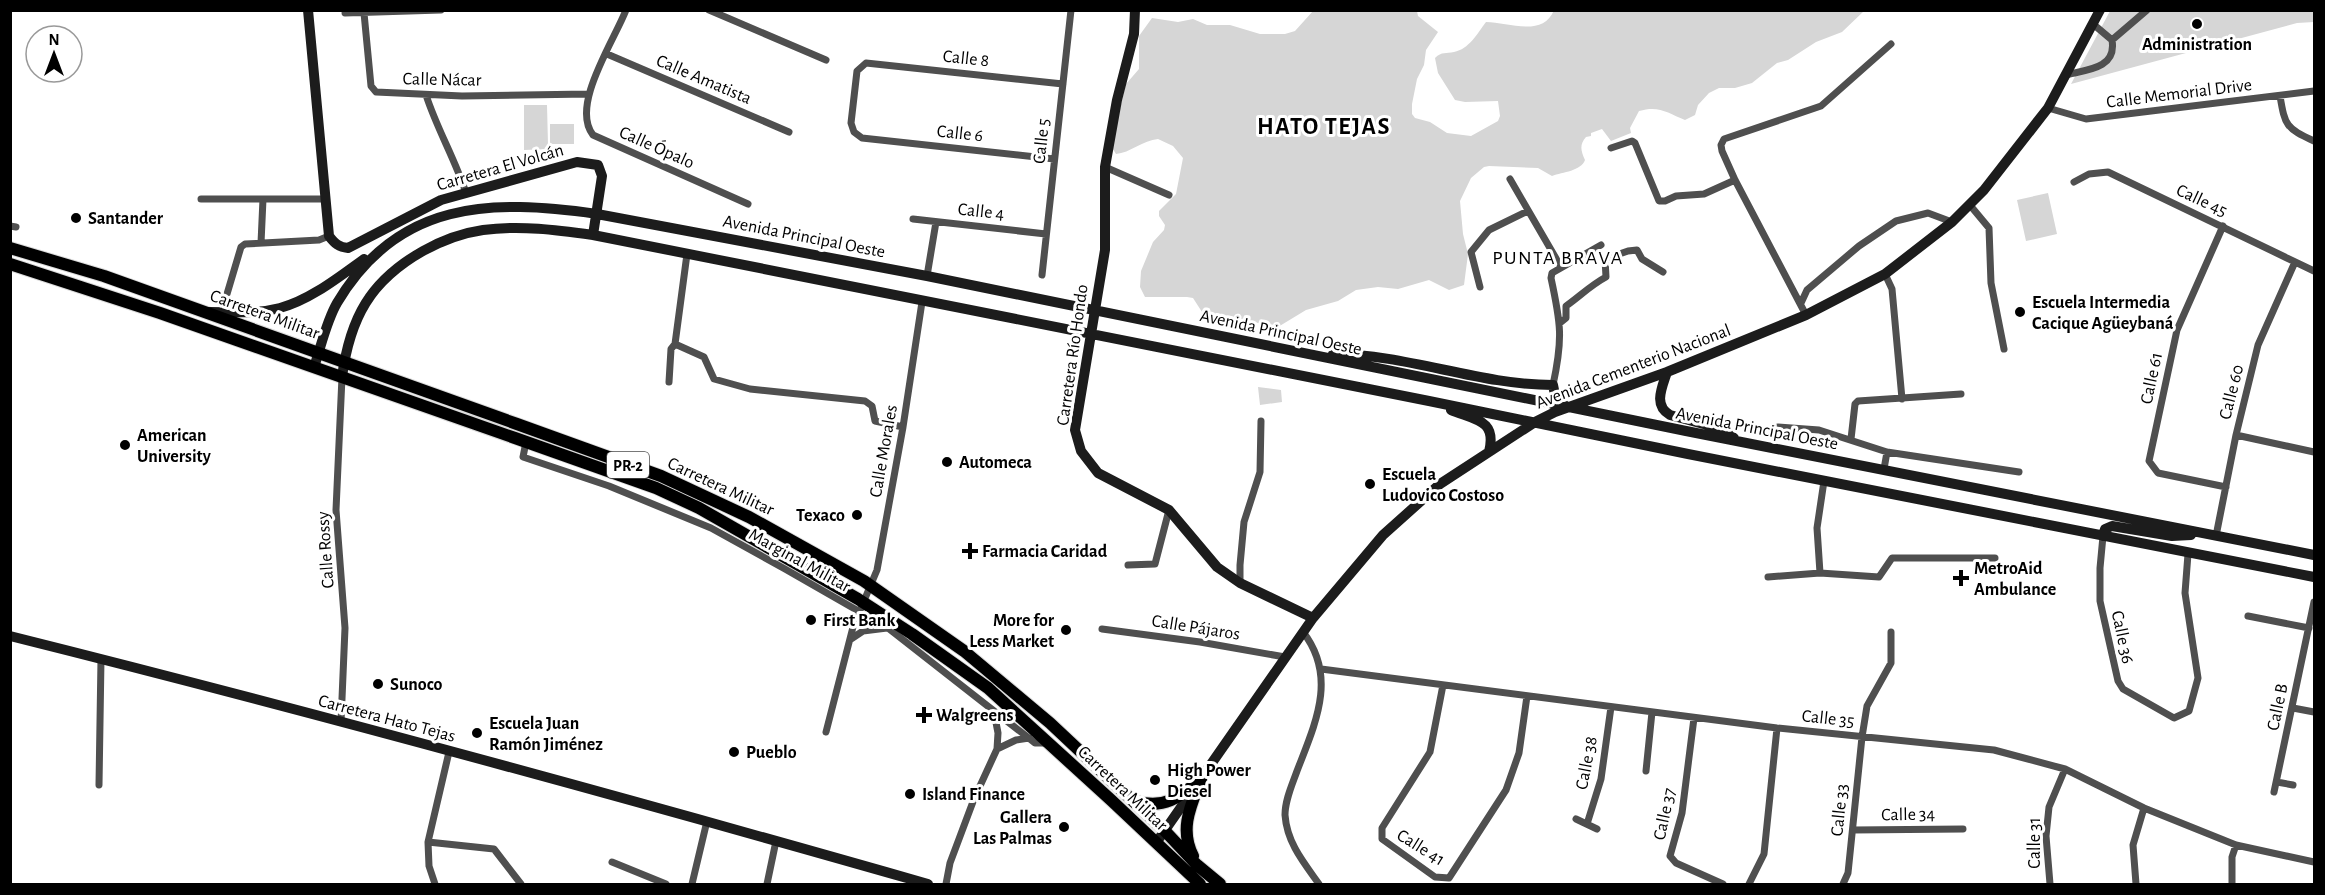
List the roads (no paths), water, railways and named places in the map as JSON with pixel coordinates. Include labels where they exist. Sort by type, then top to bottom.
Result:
[{"type":"main road","points":[[308,10],[329,236]]},
{"type":"main road","name":"Carretera Río Hondo","points":[[1135,10],[1134,34],[1117,100],[1105,167],[1105,250],[1076,430],[1081,451],[1098,473],[1169,510],[1217,567],[1240,583],[1313,618]]},
{"type":"main road","name":"Avenida Cementerio Nacional","points":[[1156,843],[1313,618],[1383,535],[1440,484],[1535,422],[1567,407],[1667,372],[1806,315],[1885,274],[1952,222],[1984,190],[2048,108],[2100,10]]},
{"type":"main road","name":"Carretera El Volcán","points":[[329,236],[340,248],[348,248],[441,200],[577,162],[598,165],[602,176],[593,235]]},
{"type":"main road","name":"Avenida Principal Oeste","points":[[314,367],[336,304],[360,270],[381,247],[408,229],[447,215],[503,206],[546,207],[597,214],[927,276],[2092,513],[2314,555]]},
{"type":"main road","points":[[342,377],[344,362],[361,309],[374,289],[400,264],[440,242],[484,230],[547,228],[593,235],[922,302],[1091,333],[2188,554],[2314,577]]},
{"type":"main road","points":[[206,312],[256,312],[282,308],[308,296],[381,247]]},
{"type":"main road","name":"Carretera Militar","points":[[10,248],[104,276],[661,476],[749,517],[870,585],[1000,679],[1132,799],[1197,865],[1221,885]]},
{"type":"main road","name":"Carretera Militar","points":[[10,264],[314,367],[656,488],[699,508],[861,607],[912,634],[988,688],[1200,885]]},
{"type":"main road","points":[[1311,354],[1370,357],[1508,383],[1553,386],[1555,395],[1567,407]]},
{"type":"main road","points":[[1667,372],[1659,402],[1663,411],[1722,429],[1737,440]]},
{"type":"main road","points":[[1429,401],[1485,423],[1491,432],[1489,452]]},
{"type":"main road","points":[[2103,536],[2105,529],[2112,526],[2172,536],[2203,533]]},
{"type":"main road","name":"Carretera Hato Tejas","points":[[10,636],[707,821],[928,885]]},
{"type":"main road","points":[[1132,799],[1147,805],[1162,804],[1179,798],[1201,779]]},
{"type":"main road","points":[[1197,865],[1189,848],[1185,828],[1201,779]]},
{"type":"street","points":[[345,13],[441,10]]},
{"type":"street","points":[[588,94],[626,10]]},
{"type":"street","points":[[709,10],[826,60]]},
{"type":"street","name":"Calle 5","points":[[1042,274],[1071,10]]},
{"type":"street","points":[[2065,75],[2101,66],[2109,61],[2112,54],[2112,40],[2146,10]]},
{"type":"street","name":"Calle Nácar","points":[[364,13],[373,90],[382,93],[426,95],[588,94]]},
{"type":"street","points":[[2092,24],[2112,40]]},
{"type":"street","points":[[1806,315],[1735,180],[1722,152],[1721,144],[1724,140],[1821,106],[1891,44]]},
{"type":"street","name":"Calle Amatista","points":[[607,54],[789,132]]},
{"type":"street","name":"Calle 8","points":[[862,138],[854,132],[851,123],[857,71],[866,63],[1063,84]]},
{"type":"street","name":"Calle Memorial Drive","points":[[2048,108],[2086,119],[2314,91]]},
{"type":"street","name":"Calle Ópalo","points":[[588,94],[587,123],[593,135],[748,204]]},
{"type":"street","points":[[426,95],[440,133],[458,168],[466,193]]},
{"type":"street","points":[[2280,96],[2284,120],[2293,131],[2314,141]]},
{"type":"street","name":"Calle 6","points":[[862,138],[1054,159]]},
{"type":"street","points":[[1611,148],[1635,142],[1659,201],[1676,196],[1704,194],[1735,180]]},
{"type":"street","points":[[1105,167],[1169,195]]},
{"type":"street","name":"Calle 45","points":[[2074,182],[2089,174],[2108,172],[2314,271]]},
{"type":"street","points":[[1509,178],[1561,267]]},
{"type":"street","points":[[201,198],[325,198]]},
{"type":"street","points":[[261,243],[263,198]]},
{"type":"street","points":[[1969,204],[1989,228],[1991,283],[2004,349]]},
{"type":"street","points":[[1480,287],[1471,252],[1489,230],[1528,211]]},
{"type":"street","points":[[1801,303],[1807,290],[1859,246],[1896,221],[1928,213],[1952,222]]},
{"type":"street","name":"Calle 4","points":[[913,219],[1046,234]]},
{"type":"street","points":[[927,276],[936,222]]},
{"type":"street","name":"Calle 61","points":[[2223,226],[2177,330],[2149,461],[2158,473],[2226,487]]},
{"type":"street","points":[[227,294],[241,247],[245,244],[319,240],[329,236]]},
{"type":"street","points":[[1553,386],[1560,351],[1561,322],[1551,278],[1552,273],[1601,245]]},
{"type":"street","points":[[1561,322],[1566,318],[1566,306],[1583,294],[1589,286],[1606,277],[1605,259],[1637,250],[1642,259],[1663,272]]},
{"type":"street","points":[[669,381],[671,349],[675,344],[687,254]]},
{"type":"street","name":"Calle 60","points":[[2216,536],[2236,435],[2258,345],[2295,262]]},
{"type":"street","points":[[1885,274],[1892,290],[1902,399]]},
{"type":"street","name":"Calle Morales","points":[[826,732],[861,607],[877,570],[903,428],[922,302]]},
{"type":"street","points":[[675,344],[704,357],[714,379],[750,389],[865,400],[872,406],[875,421],[903,428]]},
{"type":"street","name":"Calle Rossy","points":[[341,722],[345,628],[336,510],[342,377]]},
{"type":"street","points":[[1851,439],[1855,404],[1858,401],[1961,394]]},
{"type":"street","points":[[1240,583],[1242,533],[1260,472],[1261,421]]},
{"type":"street","points":[[1778,427],[1819,430],[1887,452],[2019,472]]},
{"type":"street","points":[[2236,435],[2314,452]]},
{"type":"street","points":[[1884,469],[1887,452]]},
{"type":"street","points":[[1820,573],[1817,528],[1824,481]]},
{"type":"street","points":[[1128,565],[1155,564],[1169,510]]},
{"type":"street","name":"Calle 36","points":[[2103,536],[2100,601],[2118,681],[2123,689],[2174,718],[2189,711],[2198,678],[2185,592],[2188,554]]},
{"type":"street","points":[[1768,577],[1820,573],[1879,578],[1892,558],[1995,558]]},
{"type":"street","name":"Calle B","points":[[2274,792],[2314,602]]},
{"type":"street","name":"Marginal Militar","points":[[861,607],[1035,743],[1048,743]]},
{"type":"street","points":[[2248,616],[2309,628]]},
{"type":"street","points":[[851,639],[873,628],[888,628]]},
{"type":"street","name":"Calle Pájaros","points":[[1102,629],[1200,642],[1285,657]]},
{"type":"street","points":[[1303,632],[1314,646],[1321,669],[1318,716],[1289,792],[1285,815],[1293,848],[1319,885]]},
{"type":"street","name":"Calle 33","points":[[1844,885],[1848,873],[1862,737],[1868,705],[1891,663],[1892,632]]},
{"type":"street","points":[[99,785],[101,659]]},
{"type":"street","name":"Calle 35","points":[[1321,669],[1694,718],[1994,750],[2066,769],[2144,808],[2236,845],[2314,862]]},
{"type":"street","name":"Calle 41","points":[[1443,685],[1430,752],[1382,828],[1382,839],[1435,877],[1449,878],[1506,790],[1519,753],[1527,696]]},
{"type":"street","name":"Calle 38","points":[[1587,824],[1601,779],[1611,707]]},
{"type":"street","points":[[2292,708],[2314,712]]},
{"type":"street","points":[[946,885],[950,863],[974,799],[997,749],[998,733],[994,712]]},
{"type":"street","points":[[1646,771],[1652,712]]},
{"type":"street","name":"Calle 37","points":[[1694,718],[1682,813],[1670,855],[1676,863],[1723,885]]},
{"type":"street","points":[[1749,885],[1764,854],[1778,728]]},
{"type":"street","points":[[997,749],[1016,740],[1029,738]]},
{"type":"street","points":[[435,885],[429,866],[428,842],[449,752]]},
{"type":"street","name":"Calle 31","points":[[2050,885],[2046,836],[2049,807],[2066,769]]},
{"type":"street","points":[[2277,782],[2294,785]]},
{"type":"street","points":[[2136,885],[2133,846],[2144,808]]},
{"type":"street","points":[[1576,819],[1597,829]]},
{"type":"street","points":[[692,885],[707,821]]},
{"type":"street","name":"Calle 34","points":[[1852,830],[1963,829]]},
{"type":"street","points":[[767,885],[776,841]]},
{"type":"street","points":[[428,842],[495,849],[521,885]]},
{"type":"street","points":[[2232,885],[2232,857],[2236,845]]},
{"type":"street","points":[[612,862],[666,885]]},
{"type":"place","name":"Administration","points":[[2197,24]]},
{"type":"place","name":"Santander","points":[[76,218]]},
{"type":"place","name":"Escuela Intermedia Cacique Agüeybaná","points":[[2020,312]]},
{"type":"place","name":"American University","points":[[125,445]]},
{"type":"place","name":"Automeca","points":[[947,462]]},
{"type":"place","name":"Escuela Ludovico Costoso","points":[[1370,484]]},
{"type":"place","name":"Texaco","points":[[857,515]]},
{"type":"place","name":"Farmacia Caridad","points":[[970,551]]},
{"type":"place","name":"MetroAid Ambulance","points":[[1961,578]]},
{"type":"place","name":"First Bank","points":[[811,620]]},
{"type":"place","name":"More for Less Market","points":[[1066,630]]},
{"type":"place","name":"Sunoco","points":[[378,684]]},
{"type":"place","name":"Walgreens","points":[[924,715]]},
{"type":"place","name":"Escuela Juan Ramón Jiménez","points":[[477,733]]},
{"type":"place","name":"Pueblo","points":[[734,752]]},
{"type":"place","name":"High Power Diesel","points":[[1155,780]]},
{"type":"place","name":"Island Finance","points":[[910,794]]},
{"type":"place","name":"Gallera Las Palmas","points":[[1064,827]]},
{"type":"district","name":"HATO TEJAS","points":[[1324,126]]},
{"type":"district","name":"PUNTA BRAVA","points":[[1558,257]]}]
